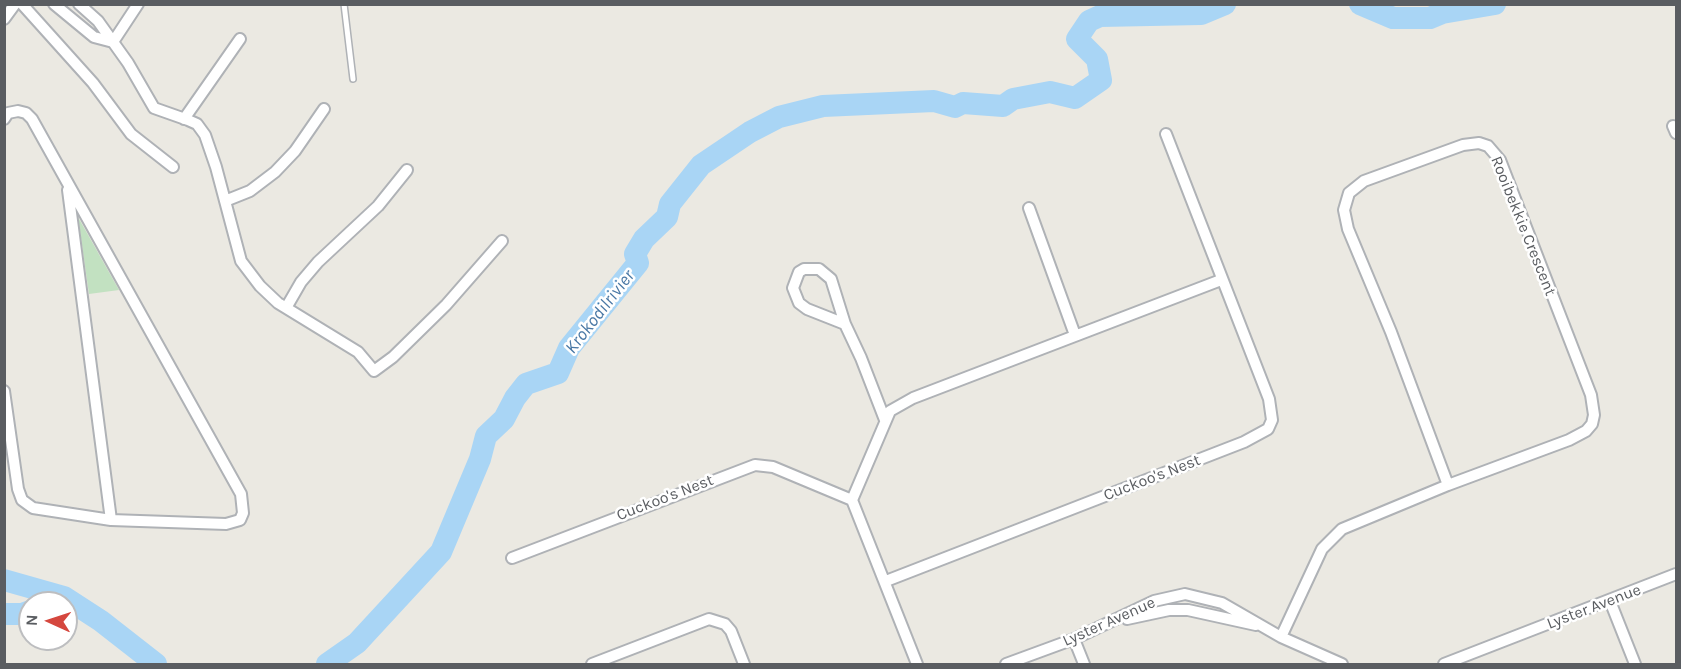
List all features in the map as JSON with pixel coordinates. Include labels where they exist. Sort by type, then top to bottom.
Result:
[{"type":"street","points":[[4,19],[15,4]]},
{"type":"street","points":[[22,4],[93,83],[131,134],[173,167]]},
{"type":"street","points":[[54,4],[94,38],[113,42]]},
{"type":"street","points":[[79,4],[98,21],[154,108],[196,124],[205,135],[241,261],[260,286],[286,308],[358,352],[374,371],[393,357],[446,305],[502,241]]},
{"type":"street","points":[[113,42],[138,4]]},
{"type":"street","points":[[184,118],[240,39]]},
{"type":"street","points":[[225,201],[250,191],[275,172],[296,151],[324,109]]},
{"type":"street","points":[[4,391],[18,489],[22,500],[33,508],[44,512],[111,520],[226,524],[240,520],[243,503],[235,483],[32,119],[26,113],[18,111],[6,113]]},
{"type":"street","name":"Cuckoo's Nest","points":[[886,581],[1244,442],[1268,429],[1272,420],[1269,399],[1166,134]]},
{"type":"street","name":"Rooibekkie Crescent","points":[[1281,637],[1310,572],[1331,537],[1342,529],[1448,485],[1580,436],[1592,424],[1594,415],[1591,395],[1500,160],[1488,146],[1479,143],[1463,145],[1364,181],[1349,193],[1344,210],[1348,229],[1391,332],[1448,485]]},
{"type":"street","points":[[286,308],[301,282],[318,262],[378,206],[407,170]]},
{"type":"street","points":[[68,183],[111,520]]},
{"type":"street","points":[[1029,208],[1075,334]]},
{"type":"street","points":[[845,324],[807,309],[799,303],[793,288],[799,273],[813,268],[826,272],[838,296],[845,324],[861,357],[885,420]]},
{"type":"street","points":[[917,664],[852,500],[885,420],[900,404],[1075,334],[1221,280]]},
{"type":"street","name":"Cuckoo's Nest","points":[[512,558],[755,465],[773,467],[852,500]]},
{"type":"street","name":"Lyster Avenue","points":[[1444,664],[1677,574]]},
{"type":"street","name":"Lyster Avenue","points":[[1006,664],[1074,639],[1154,601],[1185,594],[1222,603],[1281,637],[1342,664]]},
{"type":"street","points":[[1610,601],[1635,664]]},
{"type":"street","points":[[1110,623],[1169,610],[1188,610],[1262,626]]},
{"type":"street","points":[[592,664],[710,619],[725,624],[731,631],[744,664]]},
{"type":"street","points":[[1074,639],[1084,664]]},
{"type":"lane","points":[[344,4],[353,79]]},
{"type":"green space","points":[[78,217],[119,290],[89,294]]},
{"type":"waterway","name":"Krokodilrivier","points":[[327,664],[357,643],[441,552],[480,459],[486,436],[504,419],[515,398],[526,384],[558,373],[569,348],[638,263],[635,254],[644,239],[667,217],[670,204],[701,165],[750,132],[779,117],[823,106],[934,101],[955,107],[963,103],[1003,106],[1013,99],[1050,92],[1075,98],[1101,80],[1097,59],[1077,39],[1089,21],[1100,16],[1201,14],[1225,4]]},
{"type":"waterway","name":"Krokodilrivier","points":[[1360,4],[1393,18],[1430,18],[1442,13],[1495,4]]},
{"type":"waterway","name":"Krokodilrivier","points":[[4,580],[64,597],[101,621],[156,664]]},
{"type":"waterway","name":"Krokodilrivier","points":[[4,614],[18,614]]}]
